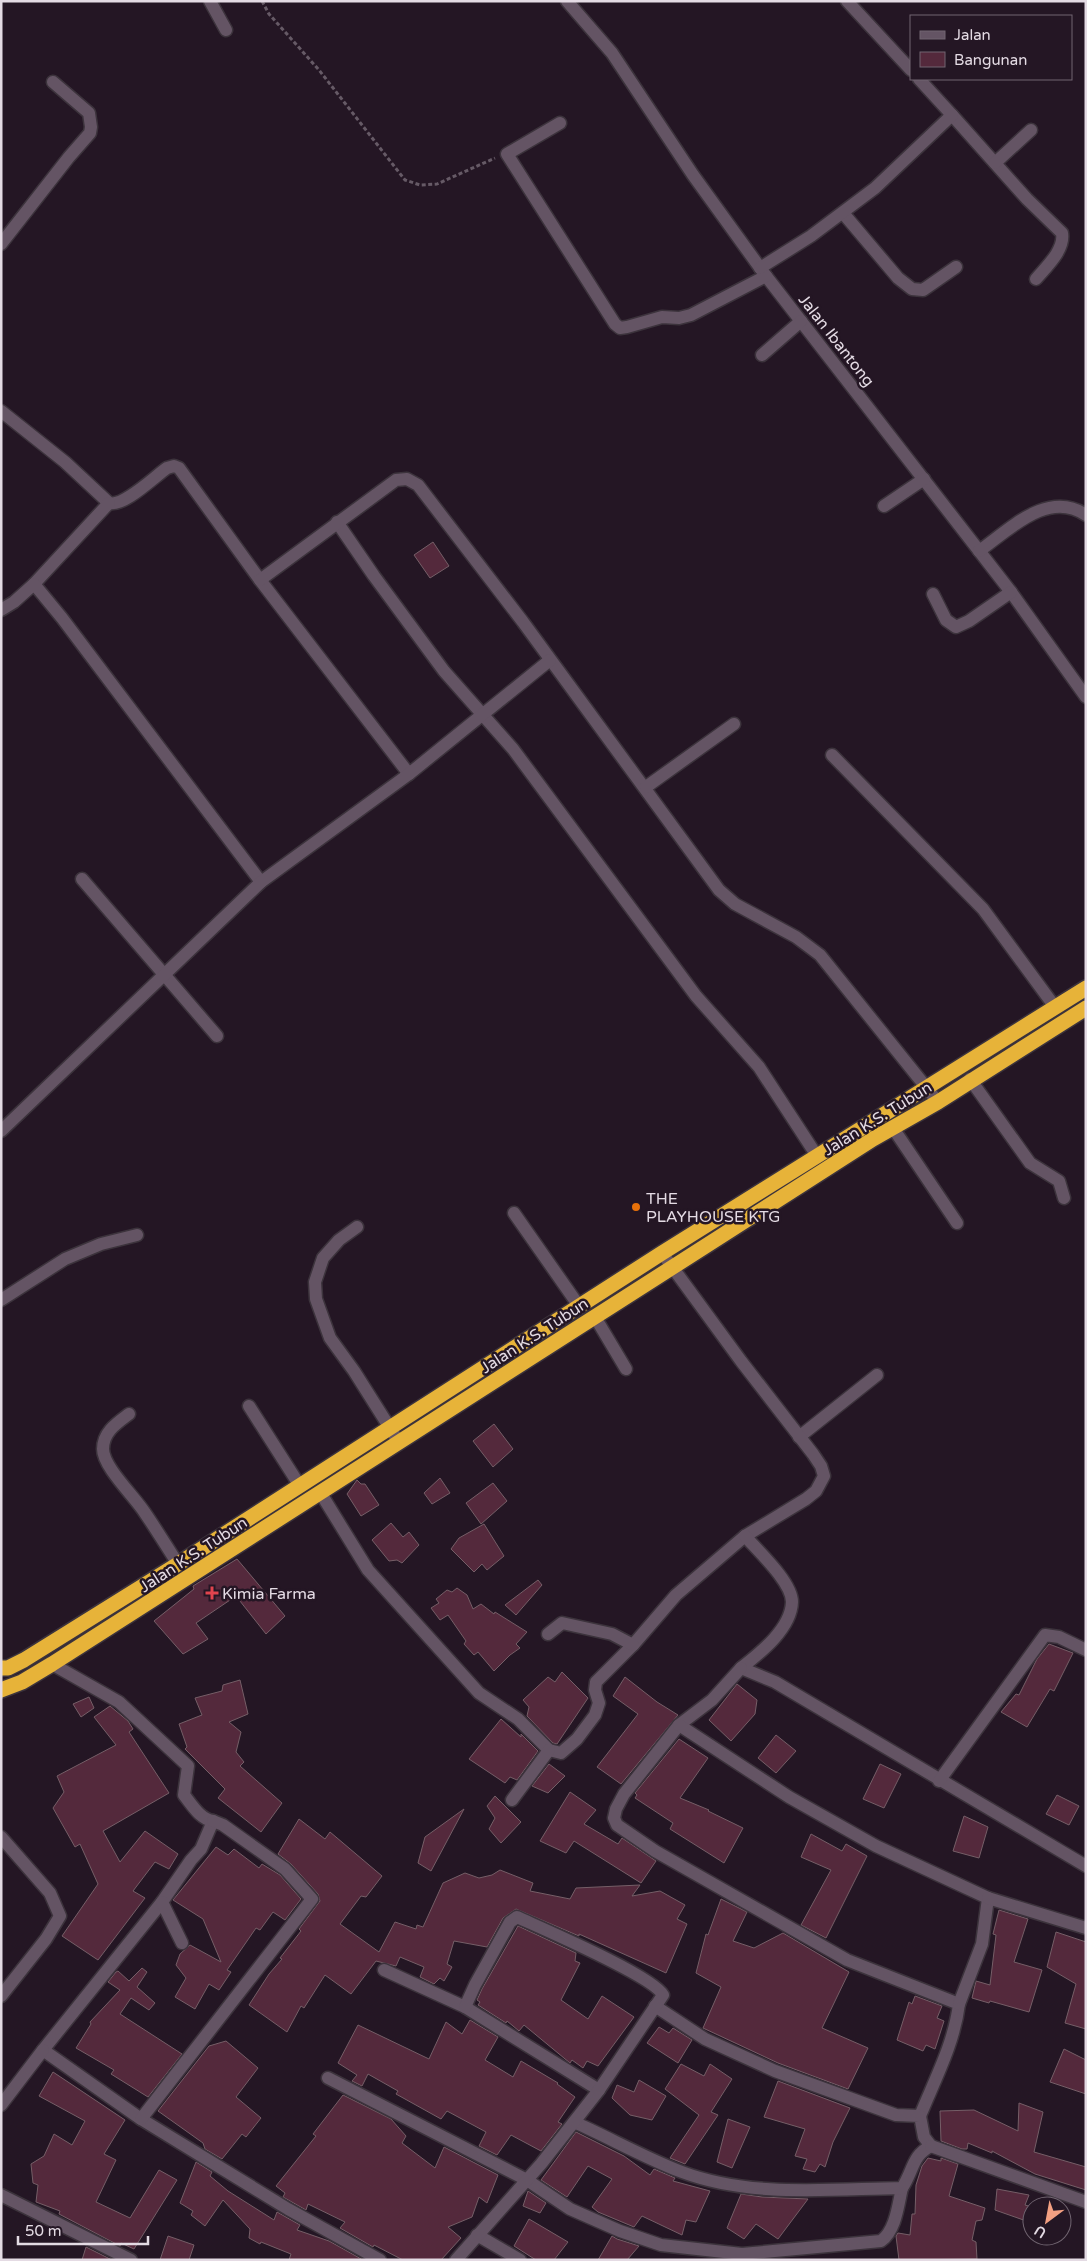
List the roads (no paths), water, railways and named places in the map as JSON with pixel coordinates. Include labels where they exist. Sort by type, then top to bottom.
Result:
[{"type":"highway","name":"Jalan K.S. Tubun","points":[[1,1668],[8,1668],[24,1660],[178,1564],[662,1252],[1086,988]]},
{"type":"highway","name":"Jalan K.S. Tubun","points":[[1,1690],[22,1682],[52,1664],[671,1267],[1086,1008]]},
{"type":"street","points":[[210,1],[226,30]]},
{"type":"street","name":"Jalan Ibantong","points":[[567,1],[612,53],[693,175],[763,272],[1011,592],[1086,697]]},
{"type":"street","points":[[847,1],[910,69]]},
{"type":"street","points":[[920,80],[994,163],[1062,233],[1062,242],[1057,253],[1036,279]]},
{"type":"street","points":[[1,244],[90,133],[89,113],[53,82]]},
{"type":"street","points":[[560,123],[507,154],[610,319],[620,328],[662,317],[679,318],[691,315],[763,272],[875,188],[952,115]]},
{"type":"street","points":[[994,163],[1031,130]]},
{"type":"street","points":[[844,213],[898,278],[912,289],[923,290],[956,266]]},
{"type":"street","points":[[762,355],[802,321]]},
{"type":"street","points":[[1,410],[65,462],[109,503],[116,505],[124,501],[167,468],[174,466],[179,468],[260,580],[409,774]]},
{"type":"street","points":[[260,580],[396,480],[402,478],[414,481],[465,544],[646,787],[719,890],[736,904],[796,937],[820,955],[938,1102]]},
{"type":"street","points":[[884,506],[924,479]]},
{"type":"street","points":[[1,610],[14,602],[34,584],[109,503]]},
{"type":"street","points":[[979,551],[1034,512],[1051,506],[1063,505],[1077,509],[1086,515]]},
{"type":"street","points":[[337,522],[417,635],[482,716],[533,774],[696,996],[759,1068],[817,1156]]},
{"type":"street","points":[[34,584],[62,618],[262,882]]},
{"type":"street","points":[[933,594],[946,620],[956,627],[969,621],[1011,592]]},
{"type":"street","points":[[1,1131],[262,882],[409,774],[550,660]]},
{"type":"street","points":[[646,787],[734,724]]},
{"type":"street","points":[[832,755],[983,909],[1055,1007]]},
{"type":"street","points":[[82,879],[217,1036]]},
{"type":"street","points":[[973,1078],[1030,1163],[1059,1181],[1064,1198]]},
{"type":"street","points":[[893,1128],[957,1222]]},
{"type":"street","points":[[514,1213],[579,1306]]},
{"type":"street","points":[[358,1227],[339,1240],[323,1258],[315,1282],[316,1299],[333,1344],[354,1371],[398,1442]]},
{"type":"street","points":[[1,1300],[65,1260],[102,1244],[137,1235]]},
{"type":"street","points":[[320,1492],[357,1555],[378,1582],[479,1693],[518,1719],[549,1750],[561,1752],[585,1730],[595,1715],[599,1703],[595,1690],[596,1682],[633,1645],[676,1595],[745,1536],[806,1499],[821,1484],[824,1476],[821,1466],[671,1267],[662,1252]]},
{"type":"street","points":[[594,1317],[626,1369]]},
{"type":"street","points":[[799,1437],[877,1375]]},
{"type":"street","points":[[249,1406],[300,1486]]},
{"type":"street","points":[[129,1414],[110,1429],[104,1440],[104,1454],[119,1479],[144,1511],[178,1564]]},
{"type":"street","points":[[745,1536],[775,1568],[788,1589],[792,1601],[789,1614],[781,1629],[765,1649],[741,1668],[712,1700],[679,1725],[624,1794],[616,1809],[614,1818],[617,1825],[656,1850],[847,1960],[959,2004]]},
{"type":"street","points":[[548,1634],[562,1623],[612,1634],[633,1645]]},
{"type":"street","points":[[939,1781],[1046,1635],[1058,1637],[1086,1650]]},
{"type":"street","points":[[52,1664],[119,1702],[188,1766],[184,1795],[201,1815],[208,1820],[223,1825],[285,1869],[312,1899],[141,2119]]},
{"type":"street","points":[[741,1668],[775,1682],[939,1781],[1086,1866]]},
{"type":"street","points":[[679,1725],[789,1797],[876,1846],[988,1898],[1086,1928]]},
{"type":"street","points":[[512,1800],[549,1750]]},
{"type":"street","points":[[1,2105],[162,1902],[180,1874],[201,1849],[213,1821]]},
{"type":"street","points":[[1,1837],[50,1893],[60,1916],[46,1939],[1,1996]]},
{"type":"street","points":[[988,1898],[982,1944],[959,2004],[956,2027],[941,2070],[920,2116],[924,2137],[931,2146],[1086,2202]]},
{"type":"street","points":[[162,1902],[182,1943]]},
{"type":"street","points":[[456,2260],[527,2180],[599,2090],[663,1995],[658,1987],[609,1960],[517,1917],[510,1922],[465,2007]]},
{"type":"street","points":[[384,1970],[465,2007],[557,2066],[599,2090]]},
{"type":"street","points":[[655,2006],[706,2039],[775,2071],[896,2115],[920,2116]]},
{"type":"street","points":[[43,2050],[141,2119],[288,2209],[380,2260]]},
{"type":"street","points":[[328,2078],[527,2180],[570,2209],[620,2231],[661,2245],[742,2254],[881,2241],[887,2236],[893,2223],[902,2188],[907,2181],[914,2160],[923,2150],[931,2146]]},
{"type":"street","points":[[574,2122],[683,2172],[734,2185],[775,2190],[902,2188]]},
{"type":"street","points":[[1,2195],[131,2260]]},
{"type":"street","points":[[477,2235],[520,2260]]},
{"type":"place","name":"THE PLAYHOUSE KTG","points":[[636,1207]]},
{"type":"place","name":"Kimia Farma","points":[[212,1593]]}]
